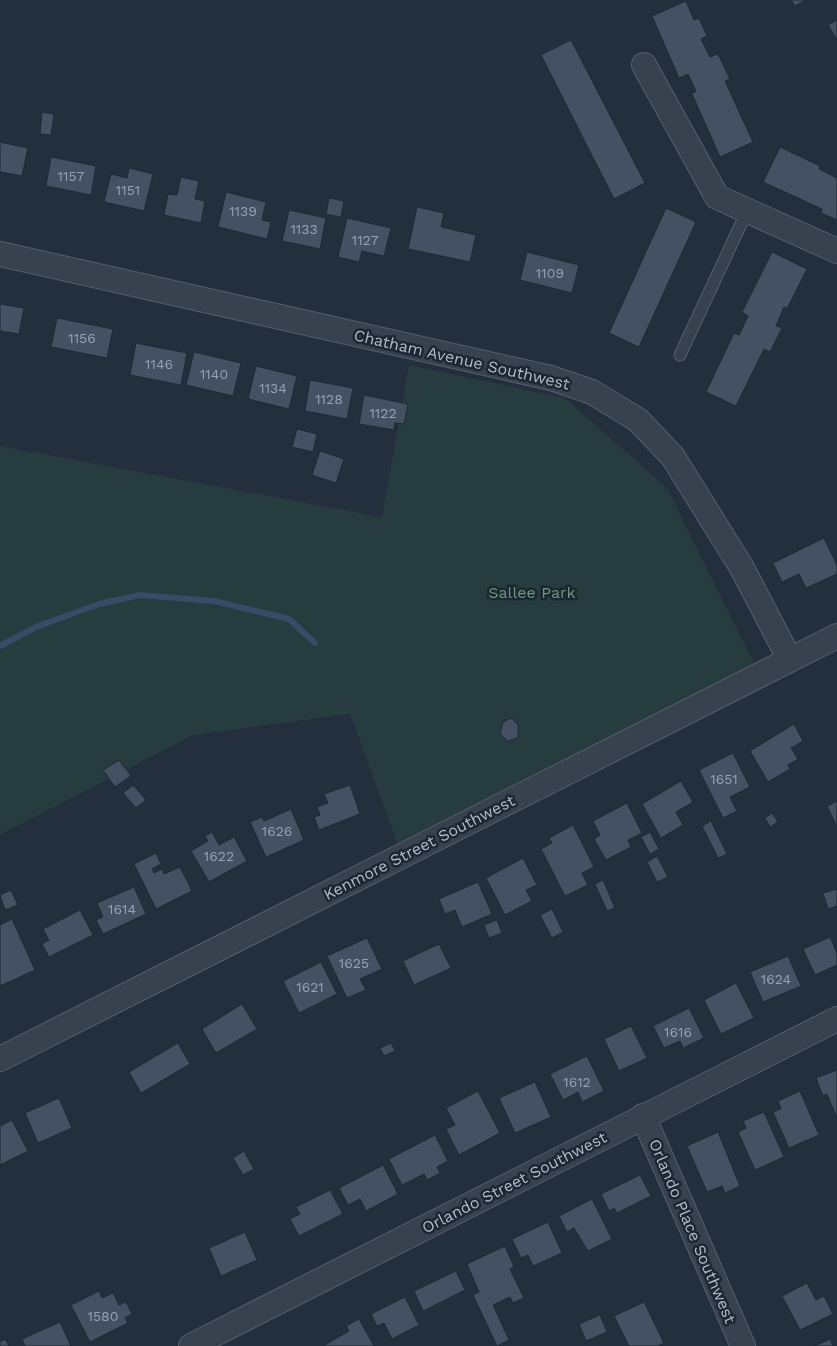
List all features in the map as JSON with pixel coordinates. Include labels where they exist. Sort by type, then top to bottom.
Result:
[{"type":"street","points":[[644,65],[717,197],[837,251]]},
{"type":"street","name":"Chatham Avenue Southwest","points":[[0,254],[552,378],[592,392],[638,420],[673,457],[742,568],[790,660]]},
{"type":"street","name":"Kenmore Street Southwest","points":[[0,1059],[837,636]]},
{"type":"street","name":"Orlando Street Southwest","points":[[190,1346],[837,1018]]},
{"type":"street","name":"Orlando Place Southwest","points":[[643,1116],[743,1346]]},
{"type":"lane","points":[[680,355],[747,211]]},
{"type":"green space","name":"Sallee Park","points":[[409,365],[565,398],[667,488],[755,665],[400,850],[350,714],[193,735],[0,835],[0,446],[382,517]]},
{"type":"building","points":[[791,0],[806,0],[795,6]]},
{"type":"building","points":[[686,1],[694,20],[699,18],[707,36],[701,39],[710,57],[718,54],[730,79],[725,81],[753,142],[720,157],[692,94],[696,91],[688,74],[679,78],[652,16]]},
{"type":"building","points":[[837,20],[837,40],[828,25]]},
{"type":"building","points":[[571,40],[645,183],[614,199],[541,55]]},
{"type":"building","points":[[42,112],[54,114],[51,135],[40,134]]},
{"type":"building","points":[[0,142],[28,148],[22,176],[0,172]]},
{"type":"building","points":[[780,147],[820,166],[819,169],[837,178],[837,220],[821,213],[822,209],[763,182]]},
{"type":"building","points":[[51,157],[96,166],[91,195],[46,186]]},
{"type":"building","points":[[129,168],[153,174],[144,211],[104,202],[111,174],[127,178]]},
{"type":"building","points":[[181,177],[199,181],[195,199],[205,201],[201,223],[164,215],[168,194],[177,195]]},
{"type":"building","points":[[226,192],[266,202],[262,220],[271,222],[267,239],[218,227]]},
{"type":"building","points":[[329,198],[344,201],[341,217],[326,214]]},
{"type":"building","points":[[417,207],[444,213],[441,227],[476,235],[470,262],[408,249]]},
{"type":"building","points":[[666,208],[696,222],[639,347],[609,333]]},
{"type":"building","points":[[289,210],[326,218],[320,249],[282,241]]},
{"type":"building","points":[[347,218],[391,228],[384,256],[362,251],[359,262],[338,257]]},
{"type":"building","points":[[527,252],[579,265],[572,293],[520,280]]},
{"type":"building","points":[[772,252],[807,269],[787,309],[784,307],[776,326],[782,328],[770,352],[764,349],[736,406],[706,392],[734,333],[739,335],[748,316],[742,312]]},
{"type":"building","points":[[0,304],[24,308],[19,334],[0,331]]},
{"type":"building","points":[[57,318],[113,329],[107,358],[51,347]]},
{"type":"building","points":[[136,343],[187,353],[181,385],[130,375]]},
{"type":"building","points":[[194,352],[241,363],[233,396],[186,385]]},
{"type":"building","points":[[256,366],[297,376],[289,409],[248,399]]},
{"type":"building","points":[[310,380],[353,388],[347,419],[305,411]]},
{"type":"building","points":[[364,395],[408,404],[404,424],[395,423],[394,430],[359,424]]},
{"type":"building","points":[[297,429],[317,434],[313,452],[292,447]]},
{"type":"building","points":[[320,451],[344,459],[336,483],[312,475]]},
{"type":"building","points":[[824,538],[837,565],[837,574],[806,588],[799,574],[782,582],[773,563]]},
{"type":"building","points":[[511,718],[518,724],[518,738],[508,741],[500,734],[503,722]]},
{"type":"building","points":[[794,724],[803,741],[791,748],[798,759],[788,765],[790,769],[768,782],[750,751]]},
{"type":"building","points":[[733,753],[750,787],[730,797],[737,811],[723,818],[699,770]]},
{"type":"building","points":[[119,760],[131,776],[115,787],[103,770]]},
{"type":"building","points":[[681,781],[693,802],[676,812],[683,825],[661,838],[642,804]]},
{"type":"building","points":[[133,785],[146,800],[136,808],[123,793]]},
{"type":"building","points":[[350,785],[360,814],[319,830],[314,817],[320,815],[317,807],[328,803],[324,794]]},
{"type":"building","points":[[837,801],[837,827],[827,806]]},
{"type":"building","points":[[627,803],[642,833],[628,840],[631,847],[606,860],[594,839],[600,835],[593,821]]},
{"type":"building","points":[[291,809],[304,840],[266,857],[250,822],[262,817],[264,821]]},
{"type":"building","points":[[772,813],[778,822],[770,827],[765,818]]},
{"type":"building","points":[[711,821],[727,854],[718,858],[702,826]]},
{"type":"building","points":[[573,825],[594,867],[582,873],[588,885],[565,896],[541,849],[552,843],[549,838]]},
{"type":"building","points":[[212,832],[219,845],[234,837],[247,861],[209,882],[191,851],[208,841],[205,836]]},
{"type":"building","points":[[650,832],[659,849],[650,854],[641,837]]},
{"type":"building","points":[[156,853],[161,864],[152,869],[154,873],[162,869],[164,874],[180,867],[192,891],[156,909],[134,864]]},
{"type":"building","points":[[657,856],[668,877],[657,882],[647,862]]},
{"type":"building","points":[[523,858],[537,885],[526,890],[532,901],[505,915],[486,878]]},
{"type":"building","points":[[603,880],[615,908],[607,911],[595,884]]},
{"type":"building","points":[[478,882],[492,914],[462,927],[455,910],[445,914],[439,899]]},
{"type":"building","points":[[134,887],[146,914],[103,934],[96,920],[103,917],[97,903]]},
{"type":"building","points":[[837,889],[837,906],[828,909],[823,893]]},
{"type":"building","points":[[11,890],[18,905],[5,910],[0,895]]},
{"type":"building","points":[[552,909],[563,932],[552,938],[540,915]]},
{"type":"building","points":[[80,910],[93,935],[49,957],[42,944],[49,940],[43,929]]},
{"type":"building","points":[[12,919],[35,970],[0,986],[0,925]]},
{"type":"building","points":[[497,920],[502,933],[489,938],[484,925]]},
{"type":"building","points":[[830,937],[837,953],[837,965],[815,975],[803,949]]},
{"type":"building","points":[[367,938],[382,969],[360,979],[366,990],[347,998],[327,956]]},
{"type":"building","points":[[439,944],[451,968],[414,985],[403,961]]},
{"type":"building","points":[[788,956],[801,986],[763,1002],[750,972]]},
{"type":"building","points":[[321,962],[337,994],[299,1013],[283,981]]},
{"type":"building","points":[[736,983],[754,1018],[721,1034],[704,1000]]},
{"type":"building","points":[[242,1004],[257,1029],[216,1053],[202,1029]]},
{"type":"building","points":[[689,1008],[704,1038],[683,1048],[680,1041],[664,1048],[653,1026]]},
{"type":"building","points":[[631,1026],[647,1058],[619,1071],[604,1039]]},
{"type":"building","points":[[178,1043],[190,1064],[141,1093],[129,1072]]},
{"type":"building","points":[[391,1043],[395,1051],[384,1056],[380,1048]]},
{"type":"building","points":[[587,1056],[604,1091],[582,1102],[578,1092],[563,1100],[550,1074]]},
{"type":"building","points":[[837,1070],[837,1118],[827,1094],[823,1096],[816,1078]]},
{"type":"building","points":[[535,1082],[551,1117],[515,1133],[499,1098]]},
{"type":"building","points":[[478,1091],[500,1133],[459,1155],[446,1129],[455,1125],[446,1108]]},
{"type":"building","points":[[800,1091],[819,1135],[789,1148],[773,1112],[781,1109],[778,1101]]},
{"type":"building","points":[[59,1098],[72,1128],[38,1143],[25,1113]]},
{"type":"building","points":[[764,1112],[784,1157],[755,1170],[738,1132],[746,1128],[743,1121]]},
{"type":"building","points":[[12,1120],[28,1151],[0,1165],[0,1126]]},
{"type":"building","points":[[718,1132],[740,1186],[725,1193],[722,1186],[707,1192],[687,1146]]},
{"type":"building","points":[[435,1135],[448,1161],[437,1167],[440,1173],[427,1180],[424,1174],[402,1185],[389,1159]]},
{"type":"building","points":[[244,1151],[254,1169],[243,1175],[233,1158]]},
{"type":"building","points":[[383,1165],[398,1194],[366,1211],[360,1199],[348,1205],[339,1188]]},
{"type":"building","points":[[640,1175],[651,1196],[617,1213],[614,1208],[609,1211],[601,1194]]},
{"type":"building","points":[[330,1190],[343,1214],[299,1236],[290,1219],[300,1214],[296,1207]]},
{"type":"building","points":[[592,1199],[612,1239],[588,1251],[574,1228],[567,1232],[559,1216]]},
{"type":"building","points":[[548,1222],[562,1253],[533,1266],[528,1255],[521,1258],[512,1239]]},
{"type":"building","points":[[245,1232],[257,1260],[221,1276],[209,1248]]},
{"type":"building","points":[[505,1246],[514,1267],[510,1269],[524,1298],[513,1303],[510,1297],[493,1305],[509,1340],[497,1346],[473,1295],[479,1292],[467,1264]]},
{"type":"building","points":[[456,1271],[465,1290],[423,1311],[414,1291]]},
{"type":"building","points":[[807,1283],[816,1300],[824,1296],[833,1314],[800,1330],[782,1296]]},
{"type":"building","points":[[99,1291],[102,1298],[113,1293],[119,1305],[126,1302],[132,1314],[125,1318],[128,1323],[90,1342],[71,1305]]},
{"type":"building","points":[[405,1297],[419,1325],[392,1339],[384,1323],[377,1326],[371,1314]]},
{"type":"building","points":[[644,1302],[664,1343],[658,1346],[629,1346],[614,1316]]},
{"type":"building","points":[[600,1315],[607,1332],[586,1341],[579,1324]]},
{"type":"building","points":[[359,1319],[374,1346],[323,1346],[349,1331],[346,1326]]},
{"type":"building","points":[[60,1322],[71,1346],[25,1346],[22,1339]]},
{"type":"building","points":[[5,1339],[9,1346],[0,1346],[0,1342]]},
{"type":"building","points":[[830,1339],[833,1346],[815,1346]]},
{"type":"waterway","points":[[0,646],[36,627],[99,604],[140,595],[214,601],[289,619],[315,643]]}]
